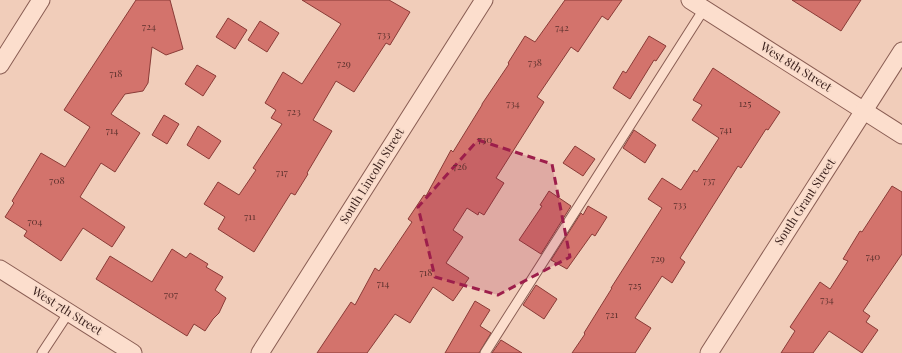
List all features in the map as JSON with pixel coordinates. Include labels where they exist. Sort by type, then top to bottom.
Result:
[{"type":"street","points":[[0,65],[41,0]]},
{"type":"street","name":"South Lincoln Street","points":[[260,353],[484,0]]},
{"type":"street","name":"West 8th Street","points":[[697,4],[902,135]]},
{"type":"street","name":"South Grant Street","points":[[709,353],[902,51]]},
{"type":"street","name":"West 7th Street","points":[[0,269],[133,353]]},
{"type":"lane","points":[[485,353],[697,4]]},
{"type":"lane","points":[[42,353],[68,312]]},
{"type":"highlighted area","points":[[478,140],[552,164],[570,257],[498,295],[435,277],[418,207]]},
{"type":"building","points":[[136,0],[170,0],[183,49],[166,55],[152,47],[148,83],[143,91],[125,94],[111,114],[140,133],[115,172],[101,163],[80,197],[125,227],[112,247],[83,228],[61,261],[24,236],[27,231],[5,217],[14,203],[12,201],[41,153],[65,167],[90,127],[64,110]]},
{"type":"building","points":[[302,0],[389,0],[410,12],[390,45],[386,43],[354,92],[336,81],[313,120],[332,131],[295,195],[291,193],[254,252],[218,229],[225,217],[204,204],[218,182],[239,195],[256,170],[253,168],[282,124],[271,118],[276,110],[265,103],[283,72],[302,84],[341,24]]},
{"type":"building","points":[[565,0],[622,0],[608,20],[602,16],[578,52],[571,47],[537,97],[544,102],[496,178],[504,183],[484,215],[479,212],[478,215],[467,208],[453,230],[463,237],[446,263],[469,278],[453,301],[433,287],[410,323],[395,314],[367,353],[317,353],[351,302],[355,305],[375,268],[379,271],[412,222],[408,219],[424,195],[426,196],[451,150],[453,152],[525,36],[535,42]]},
{"type":"building","points":[[792,0],[861,0],[841,31]]},
{"type":"building","points":[[228,18],[247,30],[235,49],[216,37]]},
{"type":"building","points":[[260,21],[279,33],[267,52],[248,40]]},
{"type":"building","points":[[649,36],[666,46],[656,61],[654,60],[630,99],[613,88],[623,71],[626,73]]},
{"type":"building","points":[[197,65],[216,76],[203,96],[185,84]]},
{"type":"building","points":[[713,68],[780,112],[768,130],[766,129],[741,168],[738,166],[680,258],[685,262],[672,283],[662,276],[635,318],[651,328],[635,353],[572,353],[662,208],[648,199],[662,178],[681,190],[694,170],[697,172],[719,138],[692,120],[702,105],[693,100]]},
{"type":"building","points":[[164,115],[179,124],[167,144],[152,135]]},
{"type":"building","points":[[198,126],[221,141],[209,159],[187,145]]},
{"type":"building","points":[[634,130],[656,145],[645,163],[623,148]]},
{"type":"building","points":[[575,146],[595,159],[583,176],[563,163]]},
{"type":"building","points":[[892,186],[902,192],[902,254],[863,311],[870,316],[866,322],[878,330],[862,353],[829,331],[813,353],[781,353],[795,331],[790,327],[820,282],[830,289],[848,261],[843,259],[860,231],[862,232]]},
{"type":"building","points":[[549,191],[571,206],[541,254],[519,240],[542,206],[540,205]]},
{"type":"building","points":[[588,206],[607,217],[595,236],[592,234],[567,269],[551,260],[581,213],[583,215]]},
{"type":"building","points":[[172,249],[186,258],[190,253],[208,264],[206,267],[223,277],[215,290],[226,298],[219,313],[205,331],[194,324],[187,336],[96,279],[110,256],[152,282]]},
{"type":"building","points":[[536,285],[557,299],[544,319],[523,305]]},
{"type":"building","points":[[475,301],[490,310],[480,326],[491,333],[479,353],[445,353]]},
{"type":"building","points":[[501,340],[522,353],[492,353]]}]
